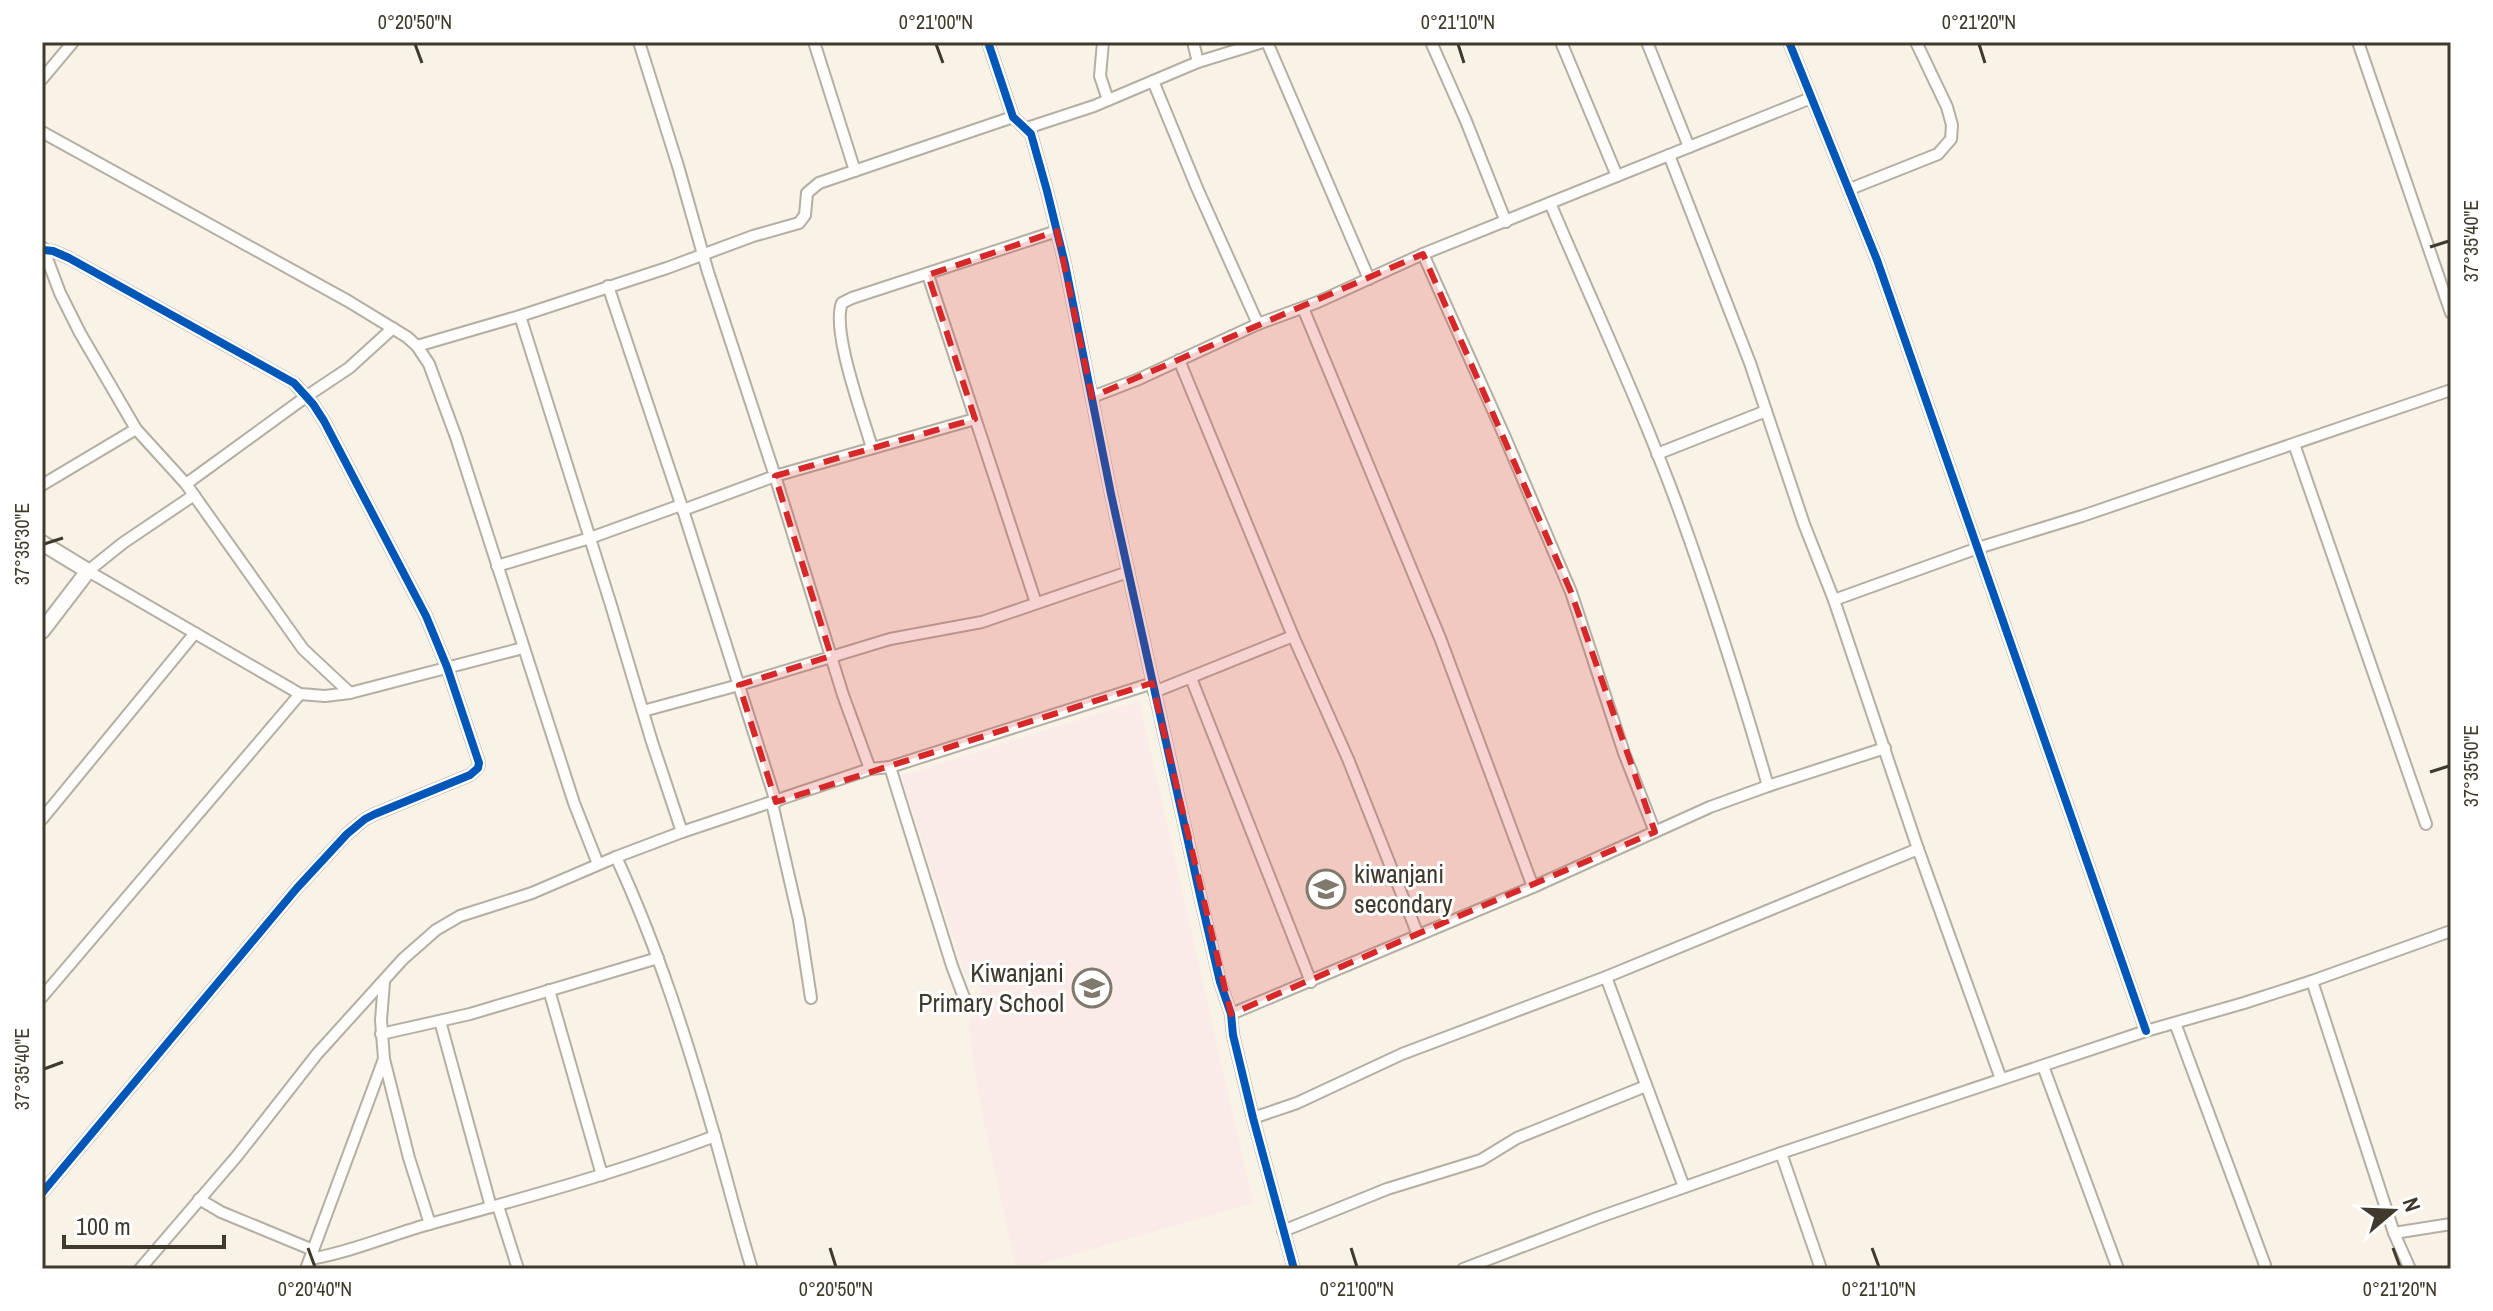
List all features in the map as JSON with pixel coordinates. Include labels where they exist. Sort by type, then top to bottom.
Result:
[{"type":"street","points":[[42,79],[73,42]]},
{"type":"street","points":[[639,42],[703,255],[870,769]]},
{"type":"street","points":[[814,42],[855,171]]},
{"type":"street","points":[[988,42],[1013,117],[1027,128],[1036,149],[1057,231],[1153,688],[1204,913],[1231,1014],[1253,1118],[1294,1269]]},
{"type":"street","points":[[1103,42],[1100,76],[1108,100]]},
{"type":"street","points":[[1193,42],[1198,62]]},
{"type":"street","points":[[1027,128],[1108,100],[1198,62],[1265,42],[1369,279]]},
{"type":"street","points":[[1431,42],[1506,222]]},
{"type":"street","points":[[1561,42],[1617,176]]},
{"type":"street","points":[[1647,42],[1689,147]]},
{"type":"street","points":[[1789,42],[1850,189],[2146,1031]]},
{"type":"street","points":[[1850,189],[1938,154],[1951,139],[1952,125],[1947,107],[1916,42]]},
{"type":"street","points":[[2358,42],[2451,313]]},
{"type":"street","points":[[1153,81],[1258,324]]},
{"type":"street","points":[[1092,397],[1423,254],[1811,98]]},
{"type":"street","points":[[417,346],[520,316],[799,223],[804,219],[805,198],[810,189],[819,183],[1013,117]]},
{"type":"street","points":[[42,132],[223,230],[393,328],[417,346],[429,364],[447,410],[574,803],[598,864]]},
{"type":"street","points":[[1669,155],[1834,600],[1918,849],[2001,1079]]},
{"type":"street","points":[[1550,203],[1678,508],[1746,709],[1768,786]]},
{"type":"street","points":[[872,448],[844,346],[839,316],[841,306],[852,298],[1057,231]]},
{"type":"street","points":[[42,1193],[276,913],[341,840],[365,819],[462,779],[478,768],[479,760],[426,616],[331,434],[307,396],[294,383],[80,264],[43,248]]},
{"type":"street","points":[[43,248],[80,333],[136,429],[186,484],[303,649],[350,693]]},
{"type":"street","points":[[1423,254],[1571,592],[1624,753],[1655,832]]},
{"type":"street","points":[[928,275],[1036,603]]},
{"type":"street","points":[[608,286],[682,507],[774,802],[799,920],[811,998]]},
{"type":"street","points":[[1303,308],[1440,638],[1533,887]]},
{"type":"street","points":[[520,316],[682,832]]},
{"type":"street","points":[[186,484],[349,368],[393,328]]},
{"type":"street","points":[[1179,360],[1293,636],[1348,759],[1418,935]]},
{"type":"street","points":[[1834,600],[1978,548],[2082,516],[2451,390]]},
{"type":"street","points":[[1657,454],[1766,411]]},
{"type":"street","points":[[497,566],[775,476],[975,419]]},
{"type":"street","points":[[42,485],[136,429]]},
{"type":"street","points":[[2294,444],[2426,824]]},
{"type":"street","points":[[42,631],[88,571],[194,495]]},
{"type":"street","points":[[42,543],[300,694],[325,696],[350,693],[523,648]]},
{"type":"street","points":[[643,711],[890,639],[982,622],[1128,572]]},
{"type":"street","points":[[42,819],[195,633]]},
{"type":"street","points":[[140,1269],[266,1120],[317,1054],[426,937],[445,924],[471,912],[532,893],[682,832],[870,769],[890,767],[1191,678],[1293,636]]},
{"type":"street","points":[[1191,678],[1311,982]]},
{"type":"street","points":[[42,997],[300,694]]},
{"type":"street","points":[[1231,1014],[1533,887],[1710,807],[1885,748]]},
{"type":"street","points":[[890,767],[968,1008],[979,1002]]},
{"type":"street","points":[[1253,1118],[1297,1103],[1390,1059],[1606,977],[1918,849]]},
{"type":"street","points":[[616,857],[658,958],[715,1136],[752,1269]]},
{"type":"street","points":[[1463,1269],[1781,1153],[2146,1031],[2312,981],[2451,931]]},
{"type":"street","points":[[381,1034],[440,1021],[658,958]]},
{"type":"street","points":[[1606,977],[1684,1187]]},
{"type":"street","points":[[2312,981],[2394,1233],[2410,1269]]},
{"type":"street","points":[[384,982],[381,1034],[384,1059],[409,1158],[430,1224]]},
{"type":"street","points":[[549,990],[602,1175]]},
{"type":"street","points":[[440,1021],[495,1206],[518,1269]]},
{"type":"street","points":[[2175,1023],[2265,1265]]},
{"type":"street","points":[[310,1259],[384,1059]]},
{"type":"street","points":[[2043,1066],[2118,1269]]},
{"type":"street","points":[[1283,1231],[1387,1189],[1481,1160],[1517,1138],[1646,1086]]},
{"type":"street","points":[[199,1199],[310,1259],[602,1175],[715,1136]]},
{"type":"street","points":[[1781,1153],[1821,1269]]},
{"type":"street","points":[[2394,1233],[2451,1224]]},
{"type":"highlighted area","points":[[1057,231],[1092,397],[1423,254],[1571,592],[1655,832],[1231,1014],[1152,683],[776,802],[739,685],[831,656],[775,476],[975,419],[928,275]]},
{"type":"shaded area","name":"Kiwanjani Primary School","points":[[1139,701],[1253,1203],[1016,1269],[979,1098],[971,1046],[969,1023],[982,992],[977,983],[967,979],[901,776]]},
{"type":"cycle path","points":[[988,42],[1013,117],[1031,134],[1047,191],[1201,900],[1220,982],[1231,1014],[1253,1118],[1294,1269]]},
{"type":"cycle path","points":[[1789,42],[1877,260],[2146,1031]]},
{"type":"cycle path","points":[[42,1193],[297,888],[347,834],[375,814],[470,775],[479,763],[447,667],[426,616],[313,404],[294,383],[69,258],[44,250]]},
{"type":"place","name":"kiwanjani secondary","points":[[1326,889]]},
{"type":"place","name":"Kiwanjani Primary School","points":[[1092,988]]}]
